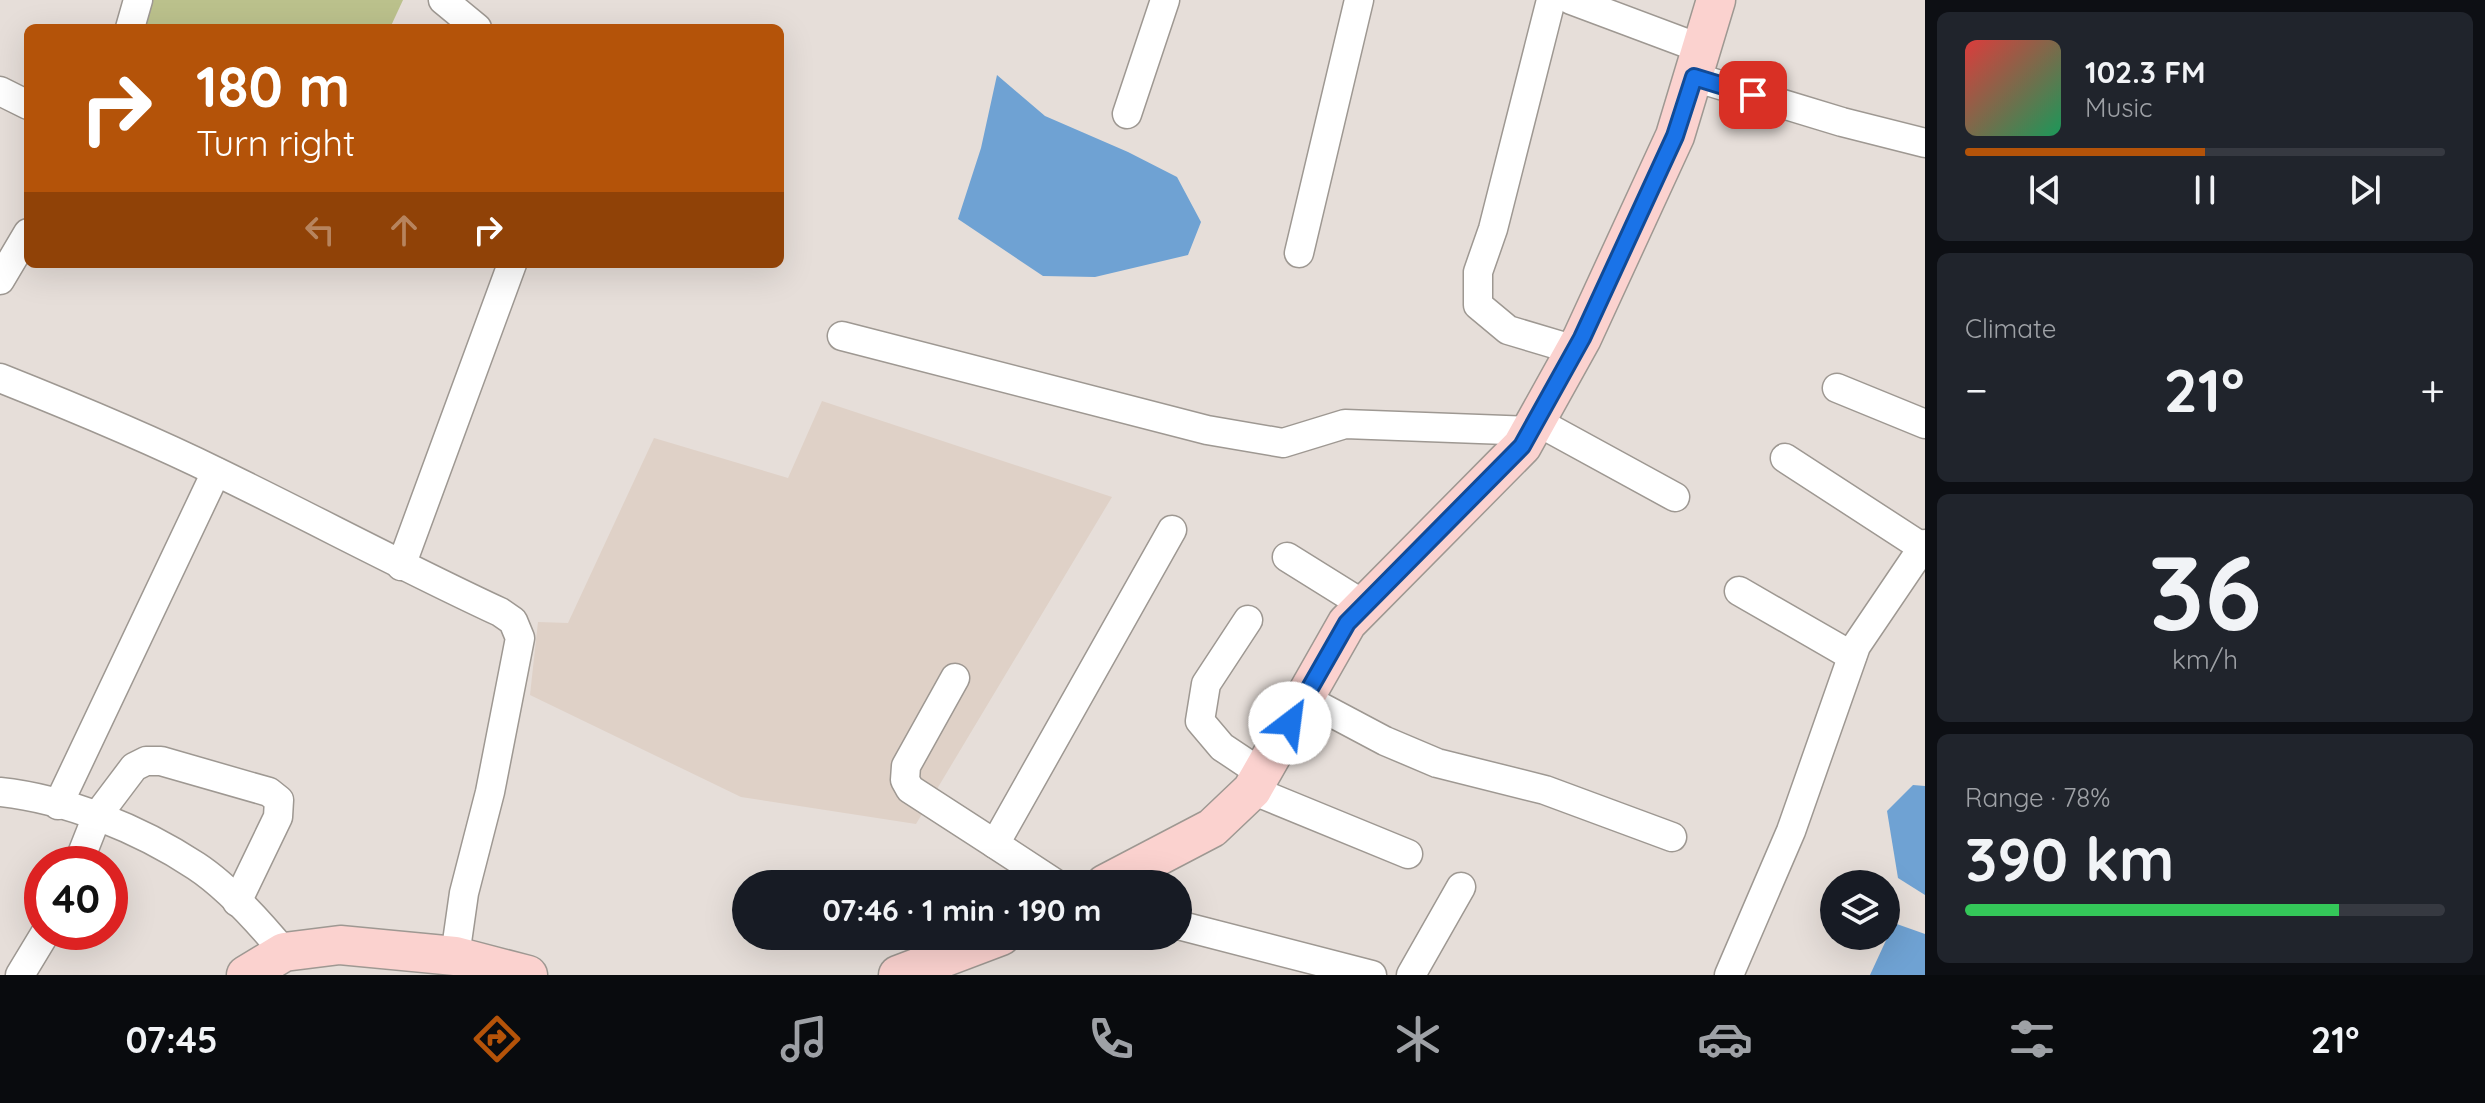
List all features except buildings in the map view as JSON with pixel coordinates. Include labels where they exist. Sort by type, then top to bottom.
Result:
[{"type":"street","points":[[131,24],[138,0]]},
{"type":"street","points":[[443,0],[472,24]]},
{"type":"street","points":[[1127,114],[1165,0]]},
{"type":"street","points":[[1299,253],[1359,0]]},
{"type":"street","points":[[1551,0],[1493,229],[1478,272],[1478,305],[1508,330],[1575,350]]},
{"type":"street","points":[[1571,0],[1698,63],[1842,122],[1925,143]]},
{"type":"street","points":[[1132,870],[1212,828],[1256,782],[1347,623],[1522,446],[1575,350],[1675,136],[1716,0]]},
{"type":"street","points":[[0,91],[24,103]]},
{"type":"street","points":[[0,280],[24,240]]},
{"type":"street","points":[[401,566],[511,268]]},
{"type":"street","points":[[842,336],[1207,430],[1283,443],[1345,424],[1533,426],[1675,497]]},
{"type":"street","points":[[0,378],[97,416],[216,472],[513,621],[520,638],[490,792],[464,893],[455,956]]},
{"type":"street","points":[[1837,388],[1925,424]]},
{"type":"street","points":[[1729,975],[1791,831],[1856,646],[1924,547],[1785,458]]},
{"type":"street","points":[[58,805],[216,472]]},
{"type":"street","points":[[995,844],[1172,530]]},
{"type":"street","points":[[1287,557],[1364,605]]},
{"type":"street","points":[[1739,591],[1852,656]]},
{"type":"street","points":[[1248,620],[1206,684],[1200,721],[1256,782],[1408,854]]},
{"type":"street","points":[[955,678],[906,766],[905,780],[910,789],[1035,870]]},
{"type":"street","points":[[1304,698],[1385,741],[1437,763],[1545,790],[1672,837]]},
{"type":"street","points":[[85,846],[97,816],[134,767],[146,761],[161,761],[269,792],[279,800],[278,817],[237,902]]},
{"type":"street","points":[[0,792],[108,818],[197,867],[259,922],[284,952]]},
{"type":"street","points":[[1411,975],[1461,887]]},
{"type":"street","points":[[1192,929],[1372,975]]},
{"type":"street","points":[[246,975],[284,952],[340,945],[455,956],[528,975]]},
{"type":"street","points":[[20,975],[35,950]]},
{"type":"street","points":[[898,975],[964,950]]},
{"type":"shaded area","points":[[822,401],[1112,497],[916,824],[741,797],[530,695],[538,622],[568,623],[654,438],[788,478]]},
{"type":"green space","points":[[148,0],[403,0],[392,24],[140,24]]},
{"type":"water","points":[[997,75],[1045,116],[1177,177],[1201,222],[1188,255],[1095,277],[1043,276],[958,219],[981,148]]},
{"type":"water","points":[[1913,785],[1925,786],[1925,895],[1900,879],[1887,811]]},
{"type":"water","points":[[1900,925],[1925,934],[1925,975],[1870,975],[1882,950],[1900,950]]},
{"type":"route","points":[[1290,723],[1347,623],[1522,446],[1582,338],[1675,136],[1694,77],[1753,95]]}]
